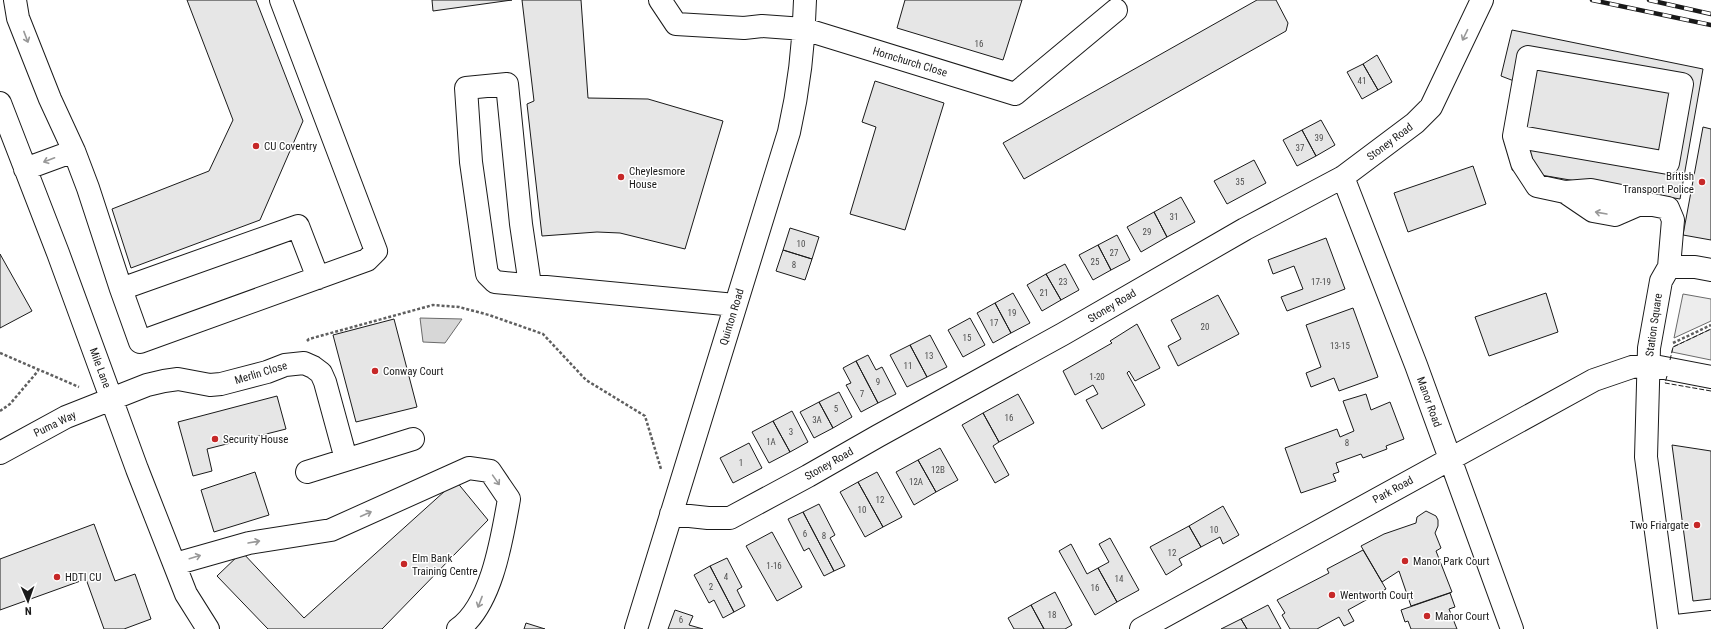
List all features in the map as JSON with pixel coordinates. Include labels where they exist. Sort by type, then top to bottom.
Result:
[{"type":"street","points":[[15,0],[18,18],[50,99],[74,151],[120,288],[140,342],[368,260],[376,251],[281,0]]},
{"type":"street","name":"Hornchurch Close","points":[[660,0],[676,24],[744,28],[762,26],[804,29],[1015,94],[1116,10]]},
{"type":"street","name":"Quinton Road","points":[[636,629],[789,132],[797,97],[804,29],[805,0]]},
{"type":"street","name":"Stoney Road","points":[[671,514],[708,518],[730,518],[1063,334],[1245,229],[1343,177],[1416,123],[1431,107],[1482,0]]},
{"type":"street","points":[[1514,136],[1668,163],[1682,84],[1520,55],[1514,136],[1522,163],[1538,186],[1565,192],[1593,211],[1615,215],[1638,205],[1653,205],[1668,208],[1673,220],[1669,267],[1695,267],[1711,270]]},
{"type":"street","points":[[530,285],[521,224],[507,84],[466,88],[471,162],[487,274],[495,282],[735,305]]},
{"type":"street","name":"Mile Lane","points":[[0,103],[112,400],[136,469],[186,594],[208,629]]},
{"type":"street","points":[[25,169],[74,151]]},
{"type":"street","name":"Manor Road","points":[[1343,177],[1416,366],[1512,629]]},
{"type":"street","points":[[120,288],[298,226],[318,278]]},
{"type":"street","name":"Station Square","points":[[1669,267],[1661,281],[1649,348],[1649,365],[1711,377]]},
{"type":"street","name":"Merlin Close","points":[[112,400],[147,385],[164,381],[178,379],[210,385],[221,384],[267,372],[285,365],[304,363],[321,372],[326,382],[346,459]]},
{"type":"street","points":[[1649,365],[1646,457],[1669,629]]},
{"type":"street","name":"Park Road","points":[[1141,629],[1594,380],[1632,367],[1649,365]]},
{"type":"street","name":"Puma Way","points":[[0,453],[66,417],[112,400]]},
{"type":"street","points":[[307,472],[413,439]]},
{"type":"street","points":[[175,564],[249,543],[331,530],[469,468],[490,471],[509,499],[499,552],[477,610],[458,629]]},
{"type":"street","points":[[1672,629],[1676,626],[1711,622]]},
{"type":"path","points":[[285,365],[309,339],[395,314],[433,305],[458,307],[489,315],[543,334],[586,380],[645,416],[662,472]]},
{"type":"path","points":[[1649,365],[1674,342],[1711,325]]},
{"type":"path","points":[[0,354],[38,371],[112,400]]},
{"type":"path","points":[[0,411],[10,404],[38,371]]},
{"type":"shaded area","points":[[1683,294],[1711,299],[1711,321],[1674,338]]},
{"type":"shaded area","points":[[420,318],[462,319],[445,343],[423,342]]},
{"type":"shaded area","points":[[1711,329],[1711,360],[1672,352],[1673,347]]},
{"type":"building","name":"CU Coventry","points":[[187,0],[256,0],[303,121],[260,220],[131,268],[112,209],[209,171],[233,120]]},
{"type":"building","points":[[432,0],[512,0],[433,11]]},
{"type":"building","name":"Cheylesmore House","points":[[522,0],[581,0],[588,98],[648,99],[723,121],[685,249],[620,233],[597,232],[542,236],[527,104],[534,101]]},
{"type":"building","points":[[905,0],[1022,0],[1003,60],[897,28]]},
{"type":"building","points":[[1257,0],[1276,0],[1288,23],[1286,31],[1024,179],[1003,143]]},
{"type":"building","points":[[1512,30],[1703,69],[1680,199],[1512,170],[1527,86],[1501,76]]},
{"type":"building","points":[[1377,55],[1392,82],[1378,90],[1363,64]]},
{"type":"building","points":[[1363,64],[1378,90],[1362,99],[1347,72]]},
{"type":"building","points":[[875,81],[944,103],[905,230],[850,214],[876,127],[862,122]]},
{"type":"building","points":[[1321,120],[1335,145],[1316,156],[1302,130]]},
{"type":"building","name":"British Transport Police","points":[[1703,127],[1711,129],[1711,240],[1683,235]]},
{"type":"building","points":[[1302,130],[1316,156],[1297,166],[1283,140]]},
{"type":"building","points":[[1254,160],[1266,183],[1227,204],[1214,181]]},
{"type":"building","points":[[1473,166],[1486,204],[1408,232],[1394,193]]},
{"type":"building","points":[[1181,197],[1195,222],[1167,237],[1154,212]]},
{"type":"building","points":[[1154,212],[1167,237],[1141,252],[1127,227]]},
{"type":"building","points":[[790,228],[819,237],[812,259],[783,250]]},
{"type":"building","points":[[1117,235],[1130,260],[1111,270],[1098,245]]},
{"type":"building","points":[[1326,238],[1345,289],[1287,311],[1281,297],[1303,289],[1294,266],[1273,274],[1268,260]]},
{"type":"building","points":[[1098,245],[1111,270],[1093,280],[1079,255]]},
{"type":"building","points":[[783,250],[812,259],[805,280],[776,271]]},
{"type":"building","points":[[0,254],[32,311],[0,328]]},
{"type":"building","points":[[1065,264],[1079,290],[1061,300],[1046,274]]},
{"type":"building","points":[[1046,274],[1061,300],[1042,311],[1027,285]]},
{"type":"building","points":[[1013,293],[1030,323],[1011,333],[995,303]]},
{"type":"building","points":[[1546,293],[1558,332],[1489,356],[1475,317]]},
{"type":"building","points":[[1218,295],[1239,334],[1178,366],[1168,346],[1181,339],[1171,320]]},
{"type":"building","points":[[995,303],[1011,333],[993,343],[977,313]]},
{"type":"building","points":[[1353,308],[1378,377],[1339,391],[1334,378],[1311,387],[1306,373],[1321,367],[1306,325]]},
{"type":"building","points":[[970,318],[985,345],[963,357],[948,330]]},
{"type":"building","name":"Conway Court","points":[[394,319],[417,407],[356,422],[333,335]]},
{"type":"building","points":[[1137,324],[1160,368],[1135,381],[1129,371],[1127,373],[1145,405],[1102,429],[1086,400],[1098,394],[1093,385],[1075,395],[1063,371],[1112,343],[1110,341]]},
{"type":"building","points":[[930,335],[947,367],[927,377],[910,345]]},
{"type":"building","points":[[910,345],[927,377],[907,387],[890,355]]},
{"type":"building","points":[[868,355],[876,370],[882,367],[896,394],[878,403],[856,361]]},
{"type":"building","points":[[856,361],[878,403],[861,412],[846,385],[851,383],[843,368]]},
{"type":"building","points":[[839,392],[852,417],[833,428],[819,402]]},
{"type":"building","points":[[1018,394],[1034,423],[999,442],[983,413]]},
{"type":"building","points":[[1366,394],[1371,410],[1390,402],[1404,439],[1386,446],[1387,449],[1363,458],[1361,454],[1336,463],[1339,472],[1333,474],[1336,481],[1301,493],[1285,448],[1337,429],[1340,437],[1354,431],[1343,401]]},
{"type":"building","name":"Security House","points":[[277,396],[286,429],[207,449],[212,471],[193,476],[178,422]]},
{"type":"building","points":[[819,402],[833,428],[814,438],[800,412]]},
{"type":"building","points":[[792,411],[808,442],[790,452],[773,421]]},
{"type":"building","points":[[983,413],[999,442],[993,446],[1009,475],[995,483],[962,425]]},
{"type":"building","points":[[773,421],[790,452],[769,463],[752,432]]},
{"type":"building","points":[[749,443],[762,468],[733,483],[720,458]]},
{"type":"building","name":"Two Friargate","points":[[1672,445],[1711,451],[1711,599],[1693,601]]},
{"type":"building","points":[[940,448],[958,480],[936,492],[918,460]]},
{"type":"building","points":[[918,460],[936,492],[914,505],[896,472]]},
{"type":"building","points":[[255,472],[269,515],[214,532],[201,490]]},
{"type":"building","points":[[877,472],[902,517],[883,527],[858,482]]},
{"type":"building","name":"Elm Bank Training Centre","points":[[456,481],[488,520],[382,629],[268,629],[217,576],[242,552],[304,618]]},
{"type":"building","points":[[858,482],[883,527],[865,537],[840,492]]},
{"type":"building","points":[[819,504],[835,535],[830,538],[845,566],[834,571],[803,512]]},
{"type":"building","points":[[1223,506],[1239,535],[1223,544],[1220,537],[1201,547],[1189,526]]},
{"type":"building","name":"Manor Park Court","points":[[1426,511],[1436,516],[1438,520],[1438,526],[1435,533],[1441,548],[1436,551],[1452,592],[1411,606],[1399,571],[1382,582],[1361,546],[1384,534],[1416,523],[1417,517]]},
{"type":"building","points":[[803,512],[834,571],[824,576],[809,548],[804,551],[788,519]]},
{"type":"building","name":"HDTI CU","points":[[94,524],[115,581],[135,574],[151,619],[124,629],[104,629],[86,579],[0,610],[0,559]]},
{"type":"building","points":[[1189,526],[1201,547],[1179,559],[1182,565],[1166,575],[1150,547]]},
{"type":"building","points":[[772,532],[802,587],[777,601],[746,546]]},
{"type":"building","points":[[1110,538],[1139,590],[1117,602],[1098,568],[1109,562],[1099,544]]},
{"type":"building","points":[[1071,544],[1087,574],[1098,568],[1117,602],[1095,615],[1059,551]]},
{"type":"building","name":"Wentworth Court","points":[[1363,550],[1386,589],[1348,610],[1354,621],[1344,626],[1339,617],[1317,629],[1290,629],[1282,615],[1285,613],[1277,600],[1329,573],[1327,569]]},
{"type":"building","points":[[727,558],[742,587],[737,590],[745,606],[734,612],[710,566]]},
{"type":"building","points":[[710,566],[734,612],[723,618],[714,600],[709,603],[694,575]]},
{"type":"building","points":[[1055,592],[1072,625],[1065,629],[1044,629],[1031,605]]},
{"type":"building","name":"Manor Court","points":[[1450,593],[1455,607],[1449,609],[1457,629],[1411,629],[1408,621],[1405,622],[1401,610]]},
{"type":"building","points":[[1031,605],[1044,629],[1014,629],[1008,618]]},
{"type":"building","points":[[1268,605],[1281,629],[1247,629],[1241,619]]},
{"type":"building","points":[[675,610],[693,616],[689,625],[703,629],[668,629]]},
{"type":"building","points":[[1241,619],[1247,629],[1221,629]]},
{"type":"building","points":[[526,623],[545,629],[524,629]]},
{"type":"railway","points":[[1592,0],[1711,25]]},
{"type":"railway","points":[[1649,0],[1711,14]]},
{"type":"fence","points":[[1670,360],[1673,347],[1711,329]]},
{"type":"fence","points":[[1667,376],[1665,383],[1711,391]]},
{"type":"place","name":"CU Coventry","points":[[256,146]]},
{"type":"place","name":"Cheylesmore House","points":[[621,177]]},
{"type":"place","name":"British Transport Police","points":[[1702,182]]},
{"type":"place","name":"Conway Court","points":[[375,371]]},
{"type":"place","name":"Security House","points":[[215,439]]},
{"type":"place","name":"Two Friargate","points":[[1697,525]]},
{"type":"place","name":"Manor Park Court","points":[[1405,561]]},
{"type":"place","name":"Elm Bank Training Centre","points":[[404,564]]},
{"type":"place","name":"HDTI CU","points":[[57,577]]},
{"type":"place","name":"Wentworth Court","points":[[1332,595]]},
{"type":"place","name":"Manor Court","points":[[1427,616]]}]
